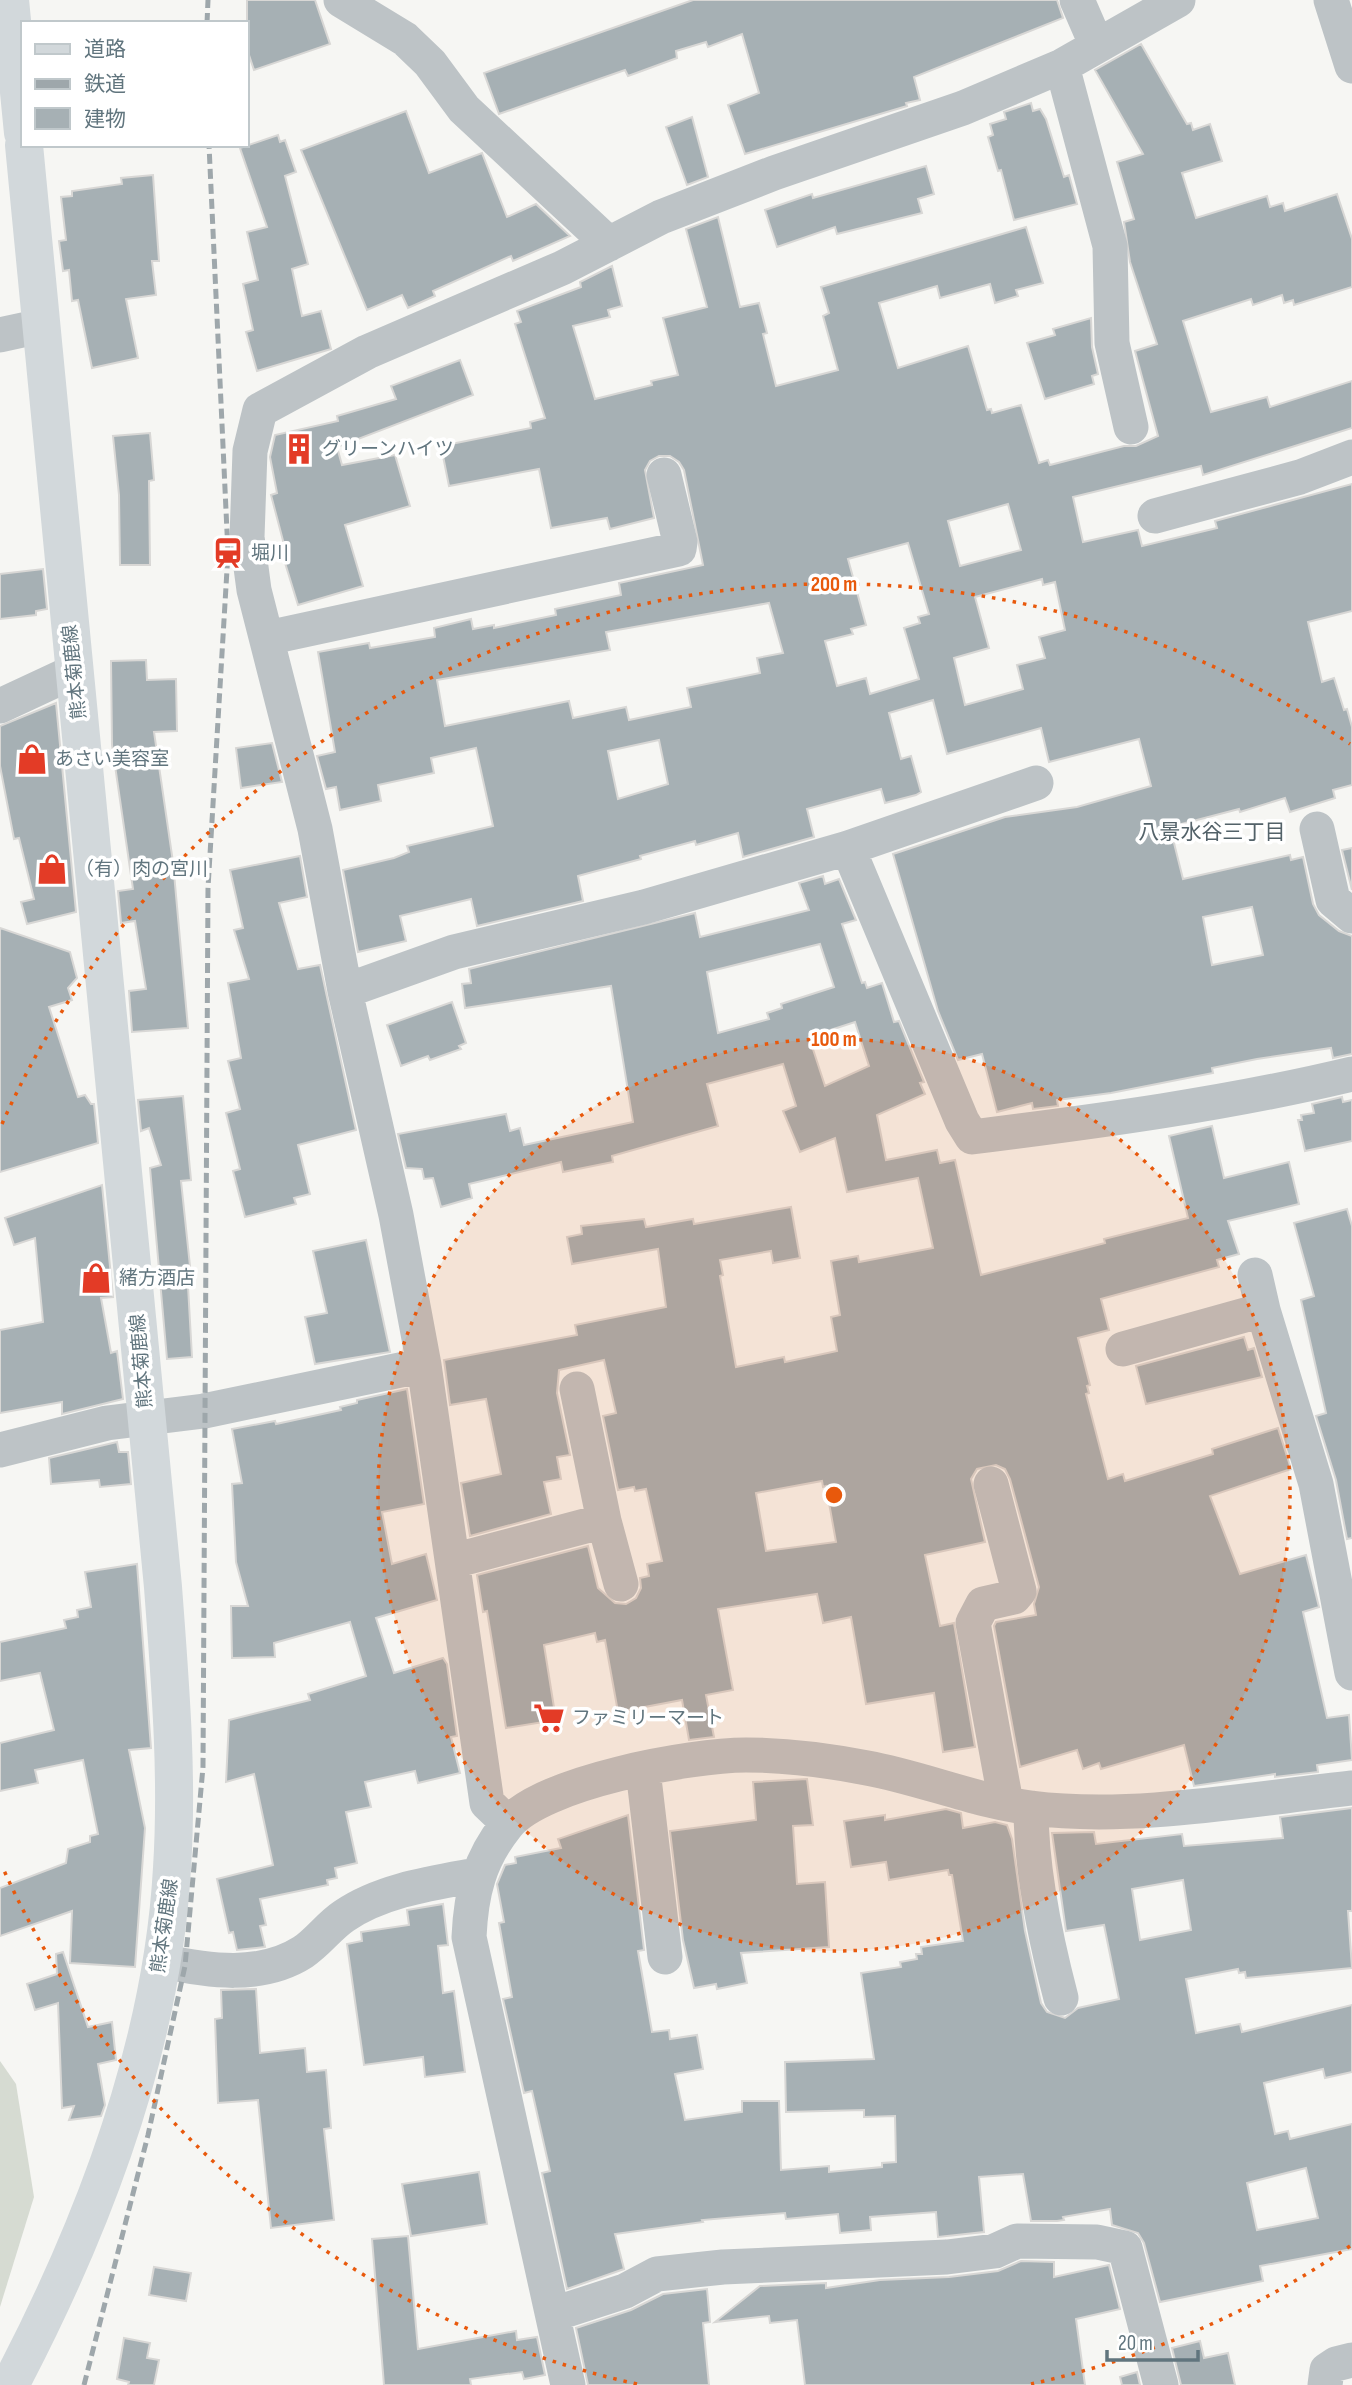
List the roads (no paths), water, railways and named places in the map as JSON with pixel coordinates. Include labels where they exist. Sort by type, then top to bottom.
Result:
[{"type":"main road","points":[[10,0],[21,113]]},
{"type":"main road","name":"熊本菊鹿線","points":[[10,2385],[42,2325],[88,2215],[132,2087],[162,1961],[172,1870],[176,1760],[147,1418],[24,147]]},
{"type":"street","points":[[341,0],[405,39],[430,64],[464,109],[609,244]]},
{"type":"street","points":[[1077,0],[1097,46]]},
{"type":"street","points":[[508,1823],[487,1803],[424,1365],[396,1215],[345,991],[314,830],[254,590],[247,537],[250,450],[260,410],[367,352],[562,268],[661,217],[774,173],[963,108],[1062,66],[1178,0]]},
{"type":"street","points":[[1331,0],[1352,66]]},
{"type":"street","points":[[1062,66],[1110,246],[1112,343],[1131,427]]},
{"type":"street","points":[[0,335],[41,326]]},
{"type":"street","points":[[1155,516],[1300,477],[1352,457]]},
{"type":"street","points":[[267,638],[679,550],[664,475]]},
{"type":"street","points":[[0,706],[75,671]]},
{"type":"street","points":[[345,991],[454,952],[644,907],[848,848],[1036,783]]},
{"type":"street","points":[[1317,829],[1333,900],[1352,916]]},
{"type":"street","points":[[848,848],[962,1121],[972,1137],[1194,1106],[1279,1091],[1352,1074]]},
{"type":"street","points":[[1255,1275],[1316,1485],[1352,1672]]},
{"type":"street","points":[[1123,1349],[1263,1310]]},
{"type":"street","points":[[0,1450],[107,1423],[204,1411],[424,1365]]},
{"type":"street","points":[[577,1389],[604,1521],[621,1584]]},
{"type":"street","points":[[991,1484],[1019,1591],[1014,1597],[983,1604],[974,1623],[1019,1805],[1031,1833],[1050,1958],[1061,1998]]},
{"type":"street","points":[[453,1560],[604,1521]]},
{"type":"street","points":[[568,2385],[469,1937],[471,1904],[477,1875],[508,1823],[548,1794],[700,1758],[747,1755],[866,1767],[1019,1805],[1118,1812],[1352,1788]]},
{"type":"street","points":[[643,1770],[665,1957]]},
{"type":"street","points":[[162,1961],[244,1971],[279,1965],[305,1951],[344,1916],[382,1897],[477,1875]]},
{"type":"street","points":[[554,2314],[625,2291],[657,2274],[723,2267],[947,2257],[995,2251],[1017,2242],[1097,2242],[1125,2248],[1161,2385]]},
{"type":"street","points":[[1325,2385],[1327,2370],[1336,2364],[1352,2360]]},
{"type":"railway","points":[[207,21],[208,0]]},
{"type":"railway","points":[[84,2385],[148,2135],[185,1966],[203,1767],[208,888],[228,553],[209,147]]},
{"type":"place","name":"グリーンハイツ","points":[[299,449]]},
{"type":"place","name":"堀川","points":[[228,553]]},
{"type":"place","name":"あさい美容室","points":[[32,759]]},
{"type":"place","name":"（有）肉の宮川","points":[[52,869]]},
{"type":"place","name":"緒方酒店","points":[[96,1278]]},
{"type":"place","name":"ファミリーマート","points":[[549,1718]]},
{"type":"district","name":"八景水谷三丁目","points":[[1212,832]]}]
